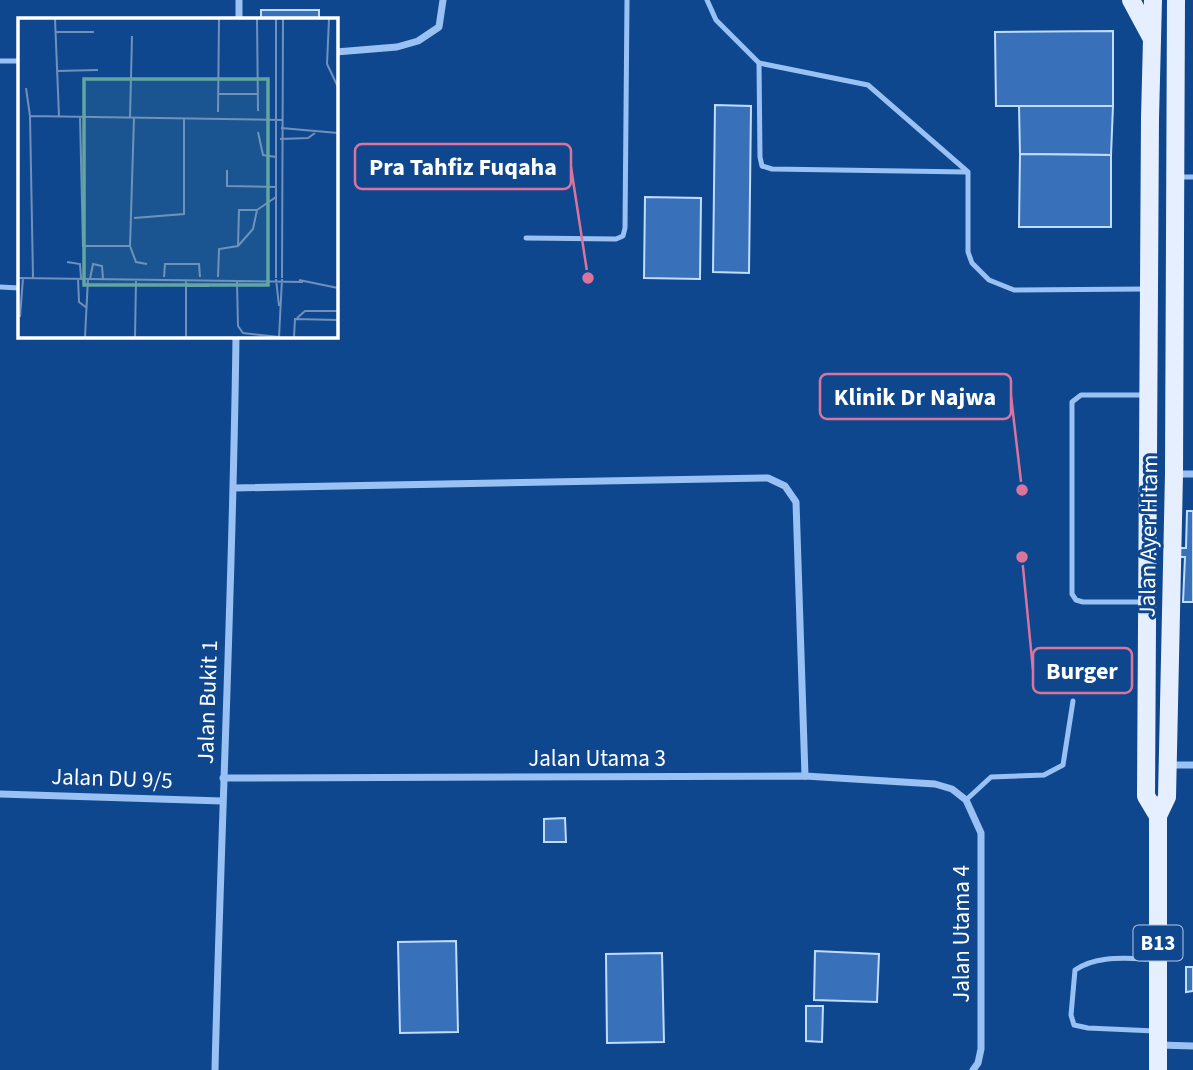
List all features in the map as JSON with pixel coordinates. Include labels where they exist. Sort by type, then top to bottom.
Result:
[{"type":"main road","points":[[1131,0],[1152,39]]},
{"type":"main road","points":[[1153,0],[1146,796],[1158,816]]},
{"type":"main road","name":"Jalan Ayer Hitam","points":[[1158,1070],[1158,816],[1167,797],[1184,177],[1180,4]]},
{"type":"street","points":[[239,0],[239,18]]},
{"type":"street","points":[[338,52],[397,47],[418,41],[439,27],[443,0]]},
{"type":"street","name":"Jalan Bukit 1","points":[[215,1070],[234,488],[236,338]]},
{"type":"street","points":[[1174,474],[1193,474]]},
{"type":"street","points":[[234,488],[768,478],[785,486],[796,502],[805,776]]},
{"type":"street","points":[[1167,765],[1193,765]]},
{"type":"street","name":"Jalan Utama 3","points":[[223,778],[805,776],[936,784],[951,789],[966,800]]},
{"type":"street","name":"Jalan DU 9/5","points":[[0,794],[222,801]]},
{"type":"street","name":"Jalan Utama 4","points":[[966,800],[981,833],[981,1049],[978,1063],[973,1070]]},
{"type":"street","points":[[1158,1038],[1193,1046]]},
{"type":"lane","points":[[526,238],[616,239],[623,236],[627,0]]},
{"type":"lane","points":[[708,0],[716,19],[760,63],[868,85],[968,172],[968,252],[972,263],[989,280],[1014,290],[1149,289]]},
{"type":"lane","points":[[0,61],[18,61]]},
{"type":"lane","points":[[760,63],[762,166],[772,169],[968,172]]},
{"type":"lane","points":[[0,287],[18,288]]},
{"type":"lane","points":[[1147,602],[1083,602],[1076,600],[1072,594],[1072,402],[1081,395],[1149,395]]},
{"type":"lane","points":[[966,800],[991,777],[1044,775],[1063,765],[1073,701]]},
{"type":"lane","points":[[1158,959],[1100,959],[1085,963],[1075,970],[1071,1015],[1074,1025],[1158,1038]]},
{"type":"building","points":[[261,10],[319,10],[319,18],[261,18]]},
{"type":"building","points":[[1113,31],[1113,106],[996,106],[995,32]]},
{"type":"building","points":[[715,105],[751,106],[749,273],[713,272]]},
{"type":"building","points":[[1019,106],[1113,106],[1111,155],[1020,154]]},
{"type":"building","points":[[1020,154],[1111,155],[1111,227],[1019,227]]},
{"type":"building","points":[[645,197],[701,198],[700,279],[644,278]]},
{"type":"building","points":[[1187,511],[1193,511],[1193,602],[1183,602],[1185,557],[1179,557],[1180,548],[1186,548]]},
{"type":"building","points":[[565,818],[566,842],[544,842],[544,819]]},
{"type":"building","points":[[456,941],[458,1032],[400,1033],[398,942]]},
{"type":"building","points":[[815,951],[879,954],[877,1002],[814,1000]]},
{"type":"building","points":[[662,953],[664,1042],[607,1043],[606,954]]},
{"type":"building","points":[[1186,967],[1193,967],[1193,991],[1186,992]]},
{"type":"building","points":[[806,1006],[823,1006],[822,1042],[806,1041]]},
{"type":"place","name":"Pra Tahfiz Fuqaha","points":[[588,278]]},
{"type":"place","name":"Klinik Dr Najwa","points":[[1022,490]]},
{"type":"place","name":"Burger","points":[[1022,557]]}]
